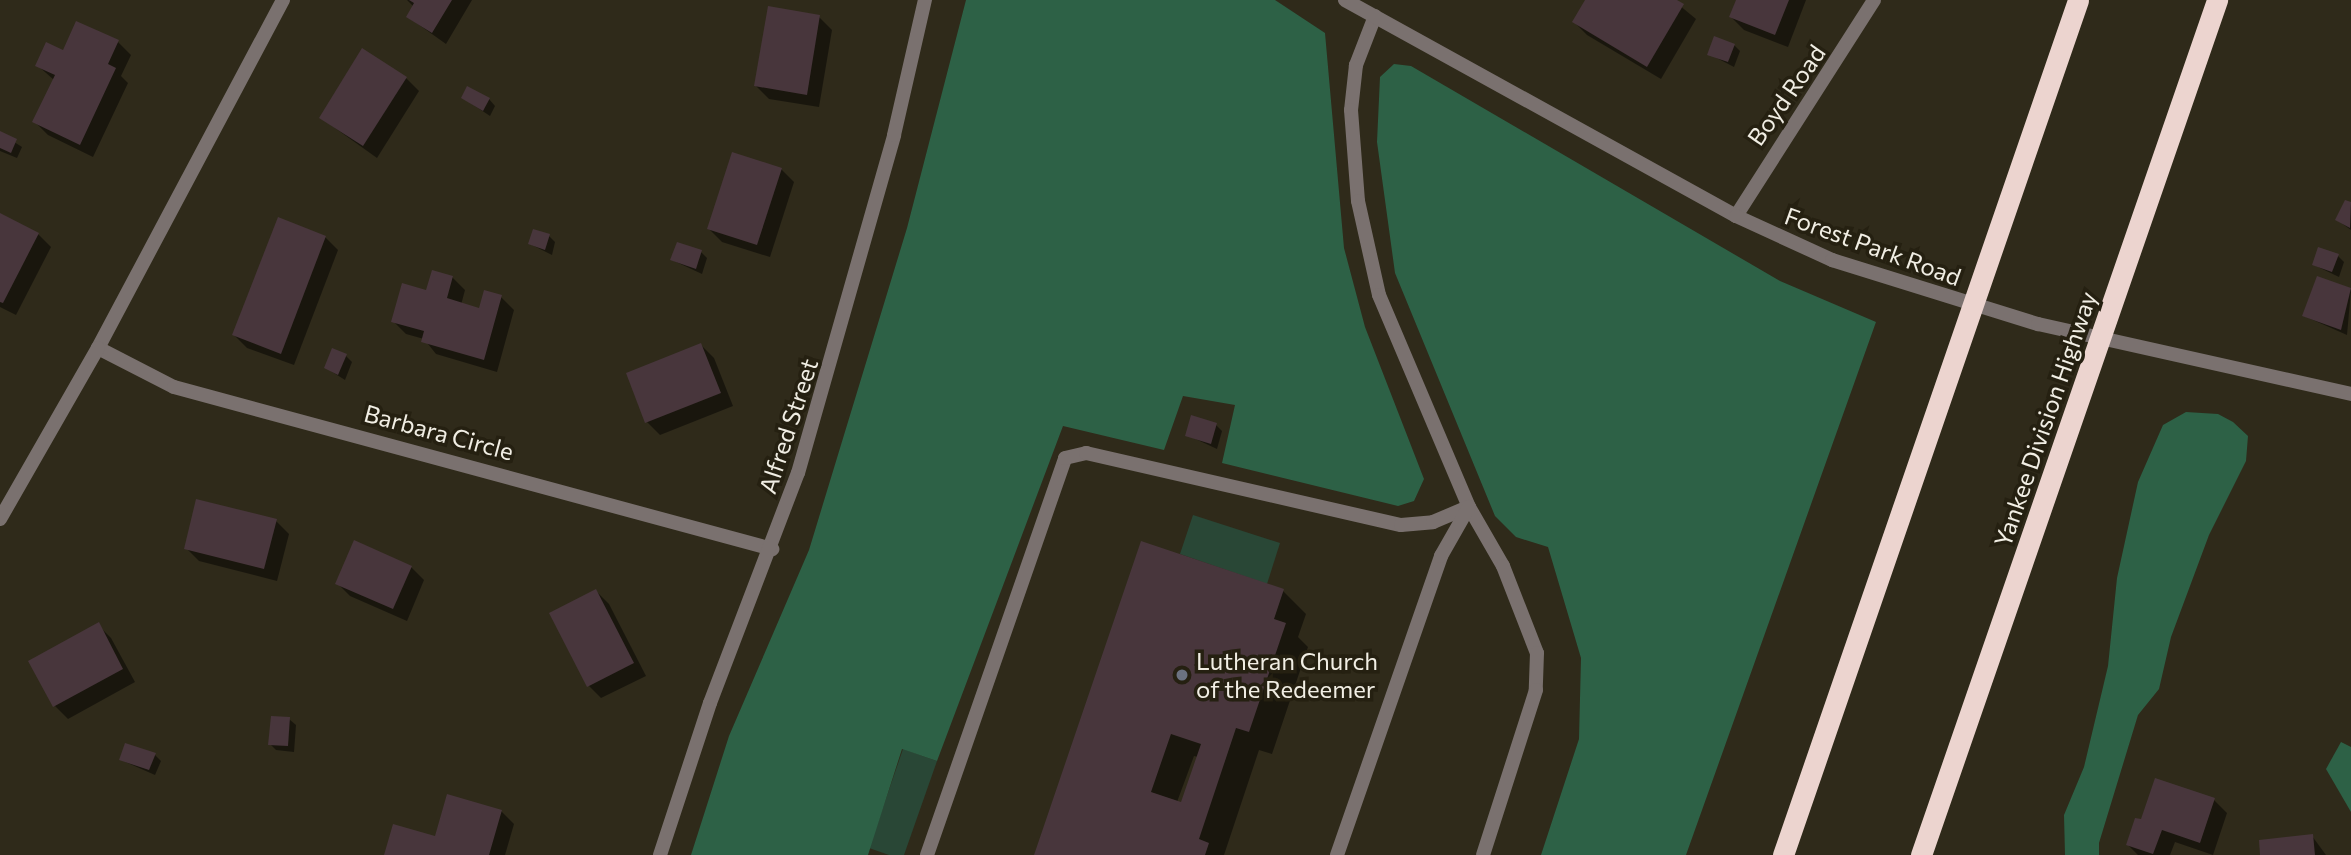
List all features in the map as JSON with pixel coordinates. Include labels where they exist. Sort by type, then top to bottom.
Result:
[{"type":"highway","points":[[1783,855],[2078,0]]},
{"type":"highway","name":"Yankee Division Highway","points":[[1921,855],[2217,0]]},
{"type":"street","points":[[0,519],[98,348],[283,0]]},
{"type":"street","name":"Alfred Street","points":[[660,855],[710,703],[772,549],[835,352],[925,0]]},
{"type":"street","name":"Forest Park Road","points":[[1345,0],[1736,216],[1832,260],[2038,324],[2351,394]]},
{"type":"street","name":"Boyd Road","points":[[1736,216],[1874,0]]},
{"type":"street","points":[[1375,16],[1356,65],[1351,95],[1360,213],[1379,295],[1469,507],[1508,578],[1530,630],[1538,666],[1533,701],[1483,855]]},
{"type":"street","name":"Barbara Circle","points":[[98,348],[174,387],[772,549]]},
{"type":"street","points":[[927,855],[1065,458],[1086,453],[1401,525],[1433,522],[1469,507]]},
{"type":"street","points":[[1337,855],[1441,556],[1469,507]]},
{"type":"green space","points":[[966,0],[1275,0],[1325,33],[1344,248],[1365,327],[1424,479],[1414,501],[1398,506],[1222,463],[1235,405],[1183,396],[1164,450],[1063,426],[937,761],[902,749],[868,855],[691,855],[729,736],[809,550],[907,228]]},
{"type":"green space","points":[[1394,64],[1411,66],[1780,281],[1876,322],[1686,855],[1541,855],[1579,739],[1581,658],[1548,547],[1516,537],[1495,516],[1395,273],[1377,142],[1380,77]]},
{"type":"green space","points":[[2186,412],[2218,414],[2233,422],[2248,436],[2246,461],[2209,535],[2171,637],[2159,689],[2138,715],[2099,843],[2099,855],[2065,855],[2064,815],[2084,767],[2108,666],[2117,578],[2138,482],[2163,425]]},
{"type":"green space","points":[[1193,515],[1280,543],[1267,584],[1180,554]]},
{"type":"green space","points":[[2341,742],[2351,747],[2351,812],[2326,769]]},
{"type":"green space","points":[[903,749],[937,761],[904,855],[889,855],[869,848]]},
{"type":"building","points":[[409,0],[452,0],[432,33],[406,17],[414,3]]},
{"type":"building","points":[[1585,0],[1677,0],[1684,4],[1647,67],[1572,22]]},
{"type":"building","points":[[1736,0],[1789,0],[1775,35],[1729,17]]},
{"type":"building","points":[[768,6],[820,15],[807,95],[754,86]]},
{"type":"building","points":[[76,21],[119,40],[108,64],[116,68],[80,145],[32,122],[55,75],[35,66],[46,42],[63,50]]},
{"type":"building","points":[[1714,36],[1735,44],[1728,62],[1707,55]]},
{"type":"building","points":[[362,48],[407,77],[363,146],[319,118]]},
{"type":"building","points":[[467,86],[490,98],[483,111],[461,98]]},
{"type":"building","points":[[0,131],[17,139],[11,153],[0,148]]},
{"type":"building","points":[[732,152],[782,168],[757,245],[707,229]]},
{"type":"building","points":[[2345,200],[2351,202],[2350,228],[2335,220]]},
{"type":"building","points":[[0,213],[39,233],[3,303],[0,302]]},
{"type":"building","points":[[278,217],[326,236],[281,354],[232,335]]},
{"type":"building","points":[[533,229],[550,234],[545,250],[528,244]]},
{"type":"building","points":[[677,242],[702,250],[696,269],[670,260]]},
{"type":"building","points":[[2318,247],[2339,254],[2332,272],[2312,265]]},
{"type":"building","points":[[432,270],[453,276],[447,298],[479,308],[484,290],[502,295],[484,360],[421,342],[424,331],[391,322],[402,283],[426,290]]},
{"type":"building","points":[[2317,276],[2351,288],[2341,330],[2302,316]]},
{"type":"building","points":[[701,343],[721,393],[645,423],[626,373]]},
{"type":"building","points":[[332,348],[347,354],[338,375],[324,368]]},
{"type":"building","points":[[1191,415],[1217,423],[1211,444],[1185,436]]},
{"type":"building","points":[[196,499],[277,519],[264,569],[184,549]]},
{"type":"building","points":[[354,540],[412,566],[393,609],[335,584]]},
{"type":"building","name":"Lutheran Church of the Redeemer","points":[[1141,541],[1284,589],[1274,619],[1286,623],[1249,732],[1236,728],[1199,839],[1209,843],[1205,855],[1034,855]],"holes":[[[1171,734],[1201,744],[1181,802],[1151,792]]]},
{"type":"building","points":[[596,589],[634,663],[587,687],[549,613]]},
{"type":"building","points":[[99,622],[123,669],[53,707],[28,661]]},
{"type":"building","points":[[271,716],[290,717],[288,746],[268,745]]},
{"type":"building","points":[[125,743],[156,753],[149,770],[119,760]]},
{"type":"building","points":[[2155,778],[2215,798],[2200,843],[2162,830],[2153,854],[2126,845],[2135,818],[2141,819]]},
{"type":"building","points":[[447,794],[502,810],[489,855],[384,855],[393,824],[435,836]]},
{"type":"building","points":[[2313,834],[2315,855],[2260,855],[2259,840]]},
{"type":"place","name":"Lutheran Church of the Redeemer","points":[[1182,675]]}]
